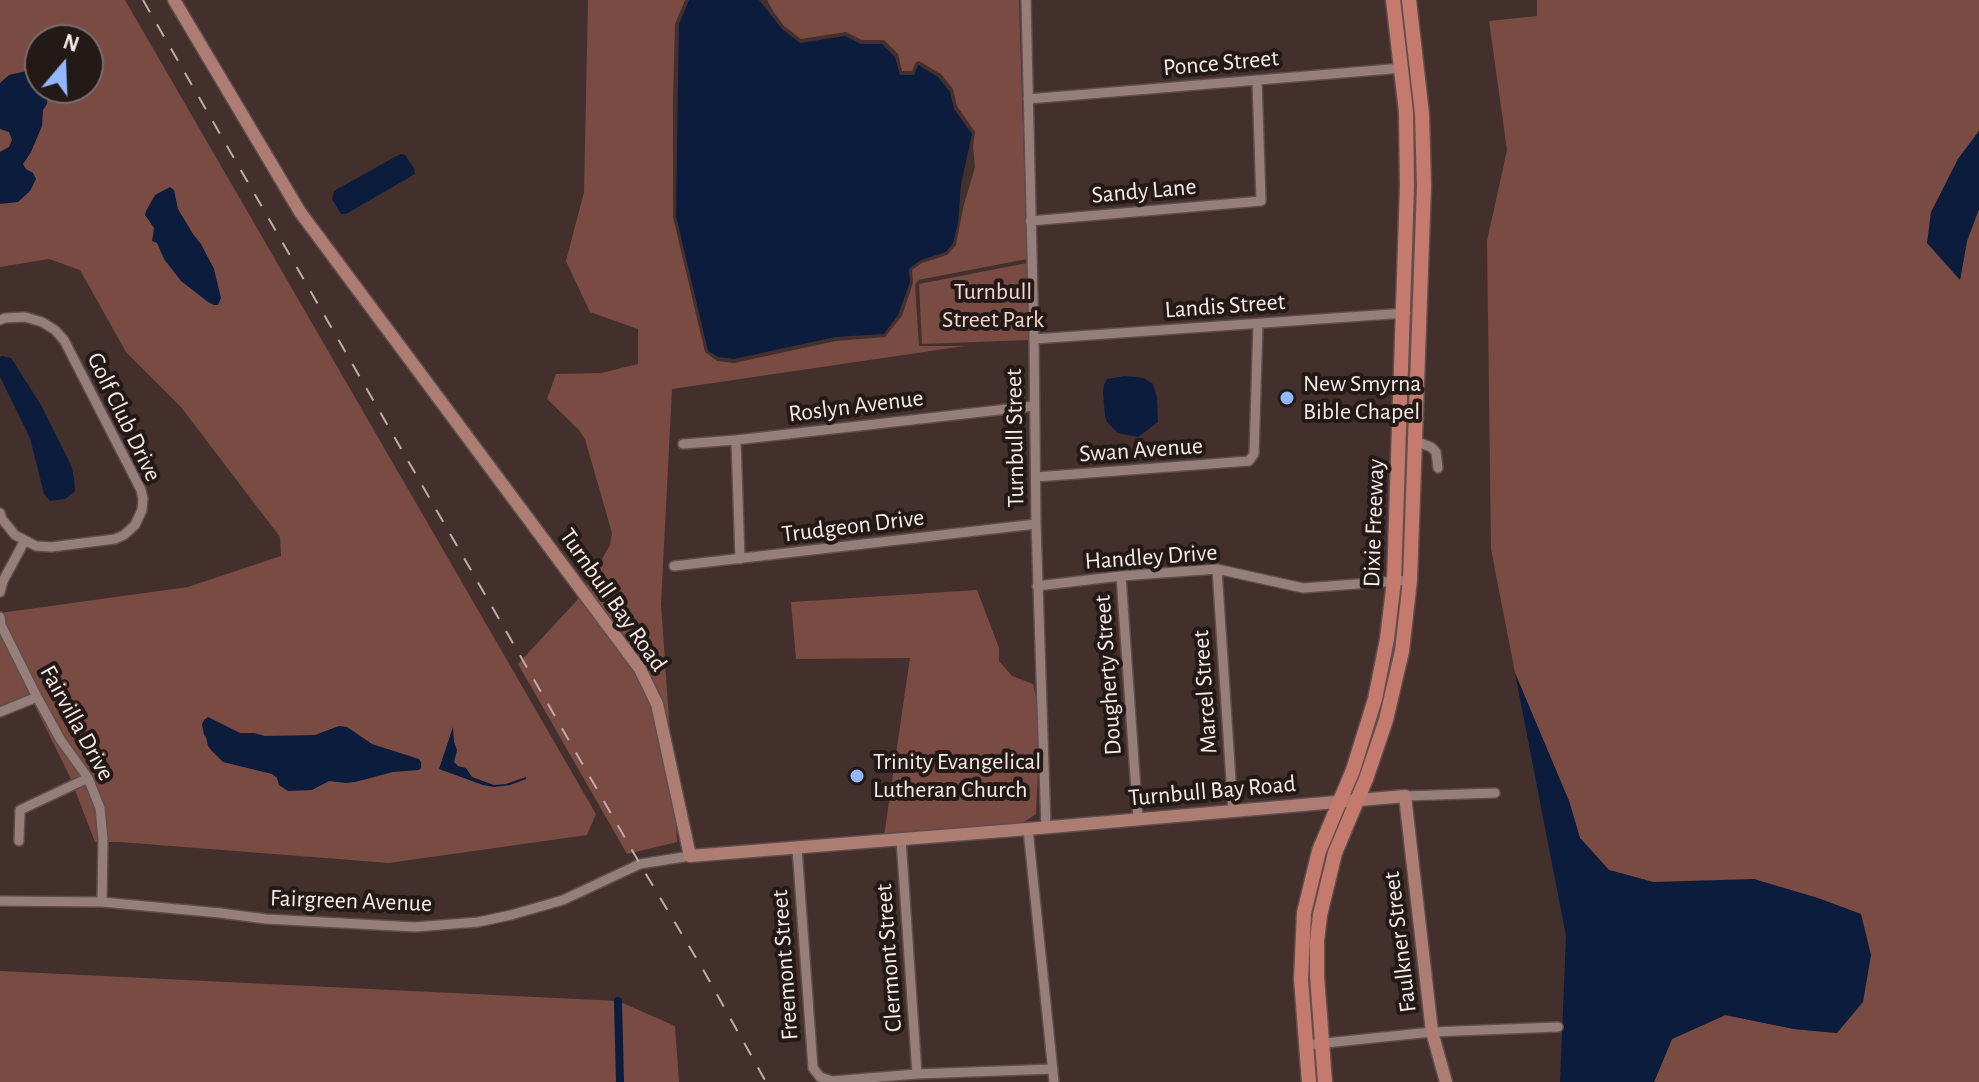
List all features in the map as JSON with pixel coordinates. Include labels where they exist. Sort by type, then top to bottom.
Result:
[{"type":"main road","name":"Dixie Freeway","points":[[1309,1082],[1301,979],[1304,913],[1313,868],[1361,748],[1375,699],[1394,581],[1407,186],[1402,68],[1393,0]]},
{"type":"main road","name":"Dixie Freeway","points":[[1325,1082],[1317,962],[1320,915],[1335,853],[1374,760],[1393,696],[1410,580],[1424,186],[1422,114],[1409,0]]},
{"type":"street","name":"Turnbull Bay Road","points":[[174,0],[300,212],[640,669],[657,704],[690,856],[1405,796]]},
{"type":"street","name":"Turnbull Street","points":[[1026,0],[1037,586],[1046,828]]},
{"type":"street","name":"Ponce Street","points":[[1028,99],[1418,66]]},
{"type":"street","name":"Sandy Lane","points":[[1030,221],[1261,201],[1257,80]]},
{"type":"street","name":"Landis Street","points":[[1034,339],[1420,312]]},
{"type":"street","name":"Golf Club Drive","points":[[0,320],[25,317],[42,322],[64,340],[143,499],[135,525],[115,539],[51,547],[24,542]]},
{"type":"street","name":"Swan Avenue","points":[[1036,477],[1249,461],[1254,454],[1258,324]]},
{"type":"street","name":"Roslyn Avenue","points":[[683,444],[1034,406]]},
{"type":"street","points":[[736,440],[740,559]]},
{"type":"street","points":[[1415,441],[1436,452],[1438,468]]},
{"type":"street","points":[[0,513],[15,535],[24,542],[0,592]]},
{"type":"street","name":"Trudgeon Drive","points":[[674,566],[1036,524]]},
{"type":"street","name":"Handley Drive","points":[[1037,586],[1217,569],[1303,588],[1410,580]]},
{"type":"street","name":"Marcel Street","points":[[1217,569],[1233,811]]},
{"type":"street","name":"Dougherty Street","points":[[1121,576],[1138,819]]},
{"type":"street","name":"Fairvilla Drive","points":[[0,617],[1,625],[37,697],[60,739],[88,778],[100,808],[102,902]]},
{"type":"street","points":[[0,712],[37,697]]},
{"type":"street","points":[[19,841],[20,810],[88,778]]},
{"type":"street","points":[[1405,796],[1495,793]]},
{"type":"street","name":"Faulkner Street","points":[[1405,796],[1432,1032],[1446,1082]]},
{"type":"street","points":[[1028,829],[1054,1082]]},
{"type":"street","name":"Clermont Street","points":[[901,839],[917,1074]]},
{"type":"street","name":"Freemont Street","points":[[797,848],[813,1068],[820,1077],[832,1081],[917,1074]]},
{"type":"street","name":"Fairgreen Avenue","points":[[0,901],[102,902],[266,919],[415,927],[478,922],[511,915],[563,900],[640,864],[690,856]]},
{"type":"street","points":[[1306,1045],[1432,1032],[1558,1027]]},
{"type":"street","points":[[917,1074],[1053,1069]]},
{"type":"green space","points":[[0,0],[125,0],[596,814],[587,835],[389,863],[95,842],[70,777],[33,702],[0,717],[0,613],[188,587],[281,556],[280,537],[181,407],[126,352],[80,270],[49,259],[0,267]]},
{"type":"green space","points":[[588,0],[685,0],[675,24],[673,217],[705,352],[717,361],[734,363],[836,341],[885,337],[902,316],[913,283],[912,270],[922,263],[947,255],[956,245],[975,167],[975,132],[957,106],[953,89],[941,74],[919,61],[912,71],[902,71],[898,54],[884,40],[862,40],[846,32],[801,39],[784,26],[767,0],[1019,0],[1027,259],[918,280],[915,285],[919,346],[965,346],[672,389],[661,604],[671,748],[661,702],[585,589],[610,545],[612,533],[585,439],[547,399],[556,374],[601,373],[638,364],[638,329],[590,312],[566,261],[584,192]]},
{"type":"green space","points":[[1537,0],[1979,0],[1979,131],[1958,159],[1927,242],[1960,279],[1967,241],[1979,209],[1979,1082],[1654,1082],[1672,1039],[1726,1015],[1794,1029],[1837,1033],[1696,882],[1653,882],[1609,870],[1580,838],[1569,801],[1515,673],[1491,549],[1487,241],[1507,150],[1489,21],[1537,16]]},
{"type":"green space","name":"Turnbull Street Park","points":[[1027,263],[1030,340],[922,344],[919,284]]},
{"type":"green space","points":[[977,590],[999,648],[999,661],[1012,676],[1033,684],[1038,705],[1039,747],[1036,814],[1021,824],[884,836],[910,658],[796,659],[791,602]]},
{"type":"green space","points":[[580,597],[636,672],[653,706],[675,808],[677,842],[627,854],[518,664]]},
{"type":"green space","points":[[0,971],[618,1001],[675,1026],[679,1082],[0,1082]]},
{"type":"water","points":[[689,0],[759,0],[782,29],[800,43],[845,36],[861,44],[882,44],[895,57],[900,75],[914,75],[918,65],[938,77],[950,92],[954,109],[972,134],[953,243],[946,252],[921,260],[909,269],[910,282],[898,315],[884,334],[835,337],[734,359],[718,357],[708,351],[676,216],[679,24]]},
{"type":"water","points":[[24,72],[24,104],[47,104],[43,110],[42,126],[23,164],[36,179],[30,191],[18,202],[0,204],[0,152],[9,147],[12,140],[9,132],[0,129],[0,83],[9,75]]},
{"type":"water","points":[[1979,131],[1979,209],[1967,241],[1960,280],[1927,243],[1931,212],[1958,159]]},
{"type":"water","points":[[400,154],[405,155],[415,174],[341,214],[332,199],[334,191]]},
{"type":"water","points":[[170,187],[174,190],[178,209],[214,269],[221,298],[218,305],[208,302],[181,281],[164,259],[157,243],[152,241],[154,228],[145,215],[146,211],[155,195]]},
{"type":"water","points":[[2,356],[11,358],[41,405],[71,465],[75,491],[65,499],[50,501],[44,494],[30,438],[0,377]]},
{"type":"water","points":[[1125,376],[1144,378],[1153,384],[1157,398],[1158,422],[1138,437],[1118,433],[1105,416],[1103,392],[1107,379]]},
{"type":"water","points":[[1515,673],[1569,801],[1580,838],[1609,870],[1653,882],[1754,879],[1861,914],[1871,955],[1863,1002],[1837,1033],[1794,1029],[1725,1015],[1672,1039],[1654,1082],[1560,1082],[1566,936]]},
{"type":"water","points":[[208,717],[240,733],[265,736],[315,735],[339,726],[347,727],[372,744],[419,759],[421,768],[355,782],[329,781],[312,790],[288,791],[279,785],[272,774],[223,762],[208,746],[204,735],[202,724]]},
{"type":"water","points":[[453,727],[457,750],[454,762],[466,768],[472,777],[494,785],[526,779],[510,785],[494,787],[439,769]]},
{"type":"waterway","points":[[618,1001],[620,1082]]},
{"type":"railway","points":[[143,0],[766,1082]]},
{"type":"place","name":"New Smyrna Bible Chapel","points":[[1287,398]]},
{"type":"place","name":"Trinity Evangelical Lutheran Church","points":[[857,776]]}]
